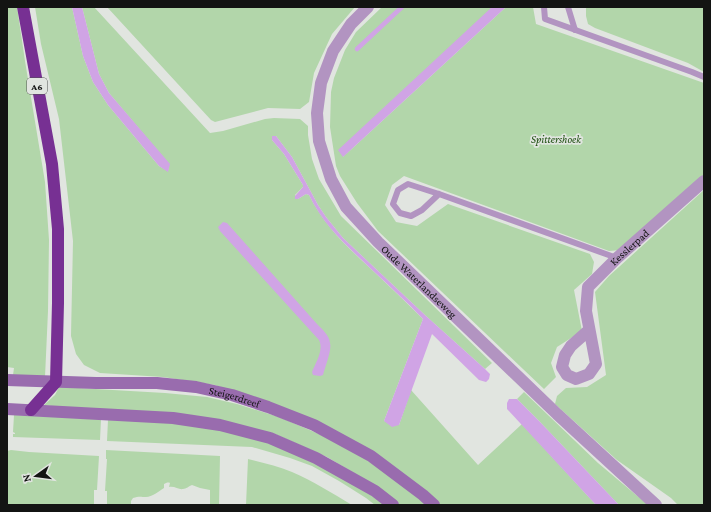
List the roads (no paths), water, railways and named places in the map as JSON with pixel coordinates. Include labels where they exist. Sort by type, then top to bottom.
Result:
[{"type":"highway","name":"A6","points":[[23,7],[52,164],[58,229],[56,382]]},
{"type":"highway","points":[[31,410],[56,382]]},
{"type":"main road","name":"Steigerdreef","points":[[10,380],[96,384],[157,383],[196,387],[232,395],[314,425],[352,445],[370,456],[423,495],[434,505]]},
{"type":"main road","points":[[10,409],[173,418],[220,424],[270,438],[316,458],[375,491],[393,505]]},
{"type":"street","name":"Oude Waterlandseweg","points":[[368,7],[351,24],[333,51],[321,83],[317,113],[320,141],[331,179],[346,208],[378,242],[557,414],[656,505]]},
{"type":"street","name":"Kesslerpad","points":[[589,330],[586,311],[588,287],[617,258],[704,181]]},
{"type":"lane","points":[[544,7],[545,19],[704,77]]},
{"type":"lane","points":[[568,7],[575,30]]},
{"type":"lane","points":[[440,194],[422,210],[411,216],[400,213],[393,204],[398,190],[408,184],[440,194],[617,258]]},
{"type":"waterway","points":[[357,49],[402,7]]},
{"type":"park label","name":"Spittershoek","points":[[556,139]]}]
